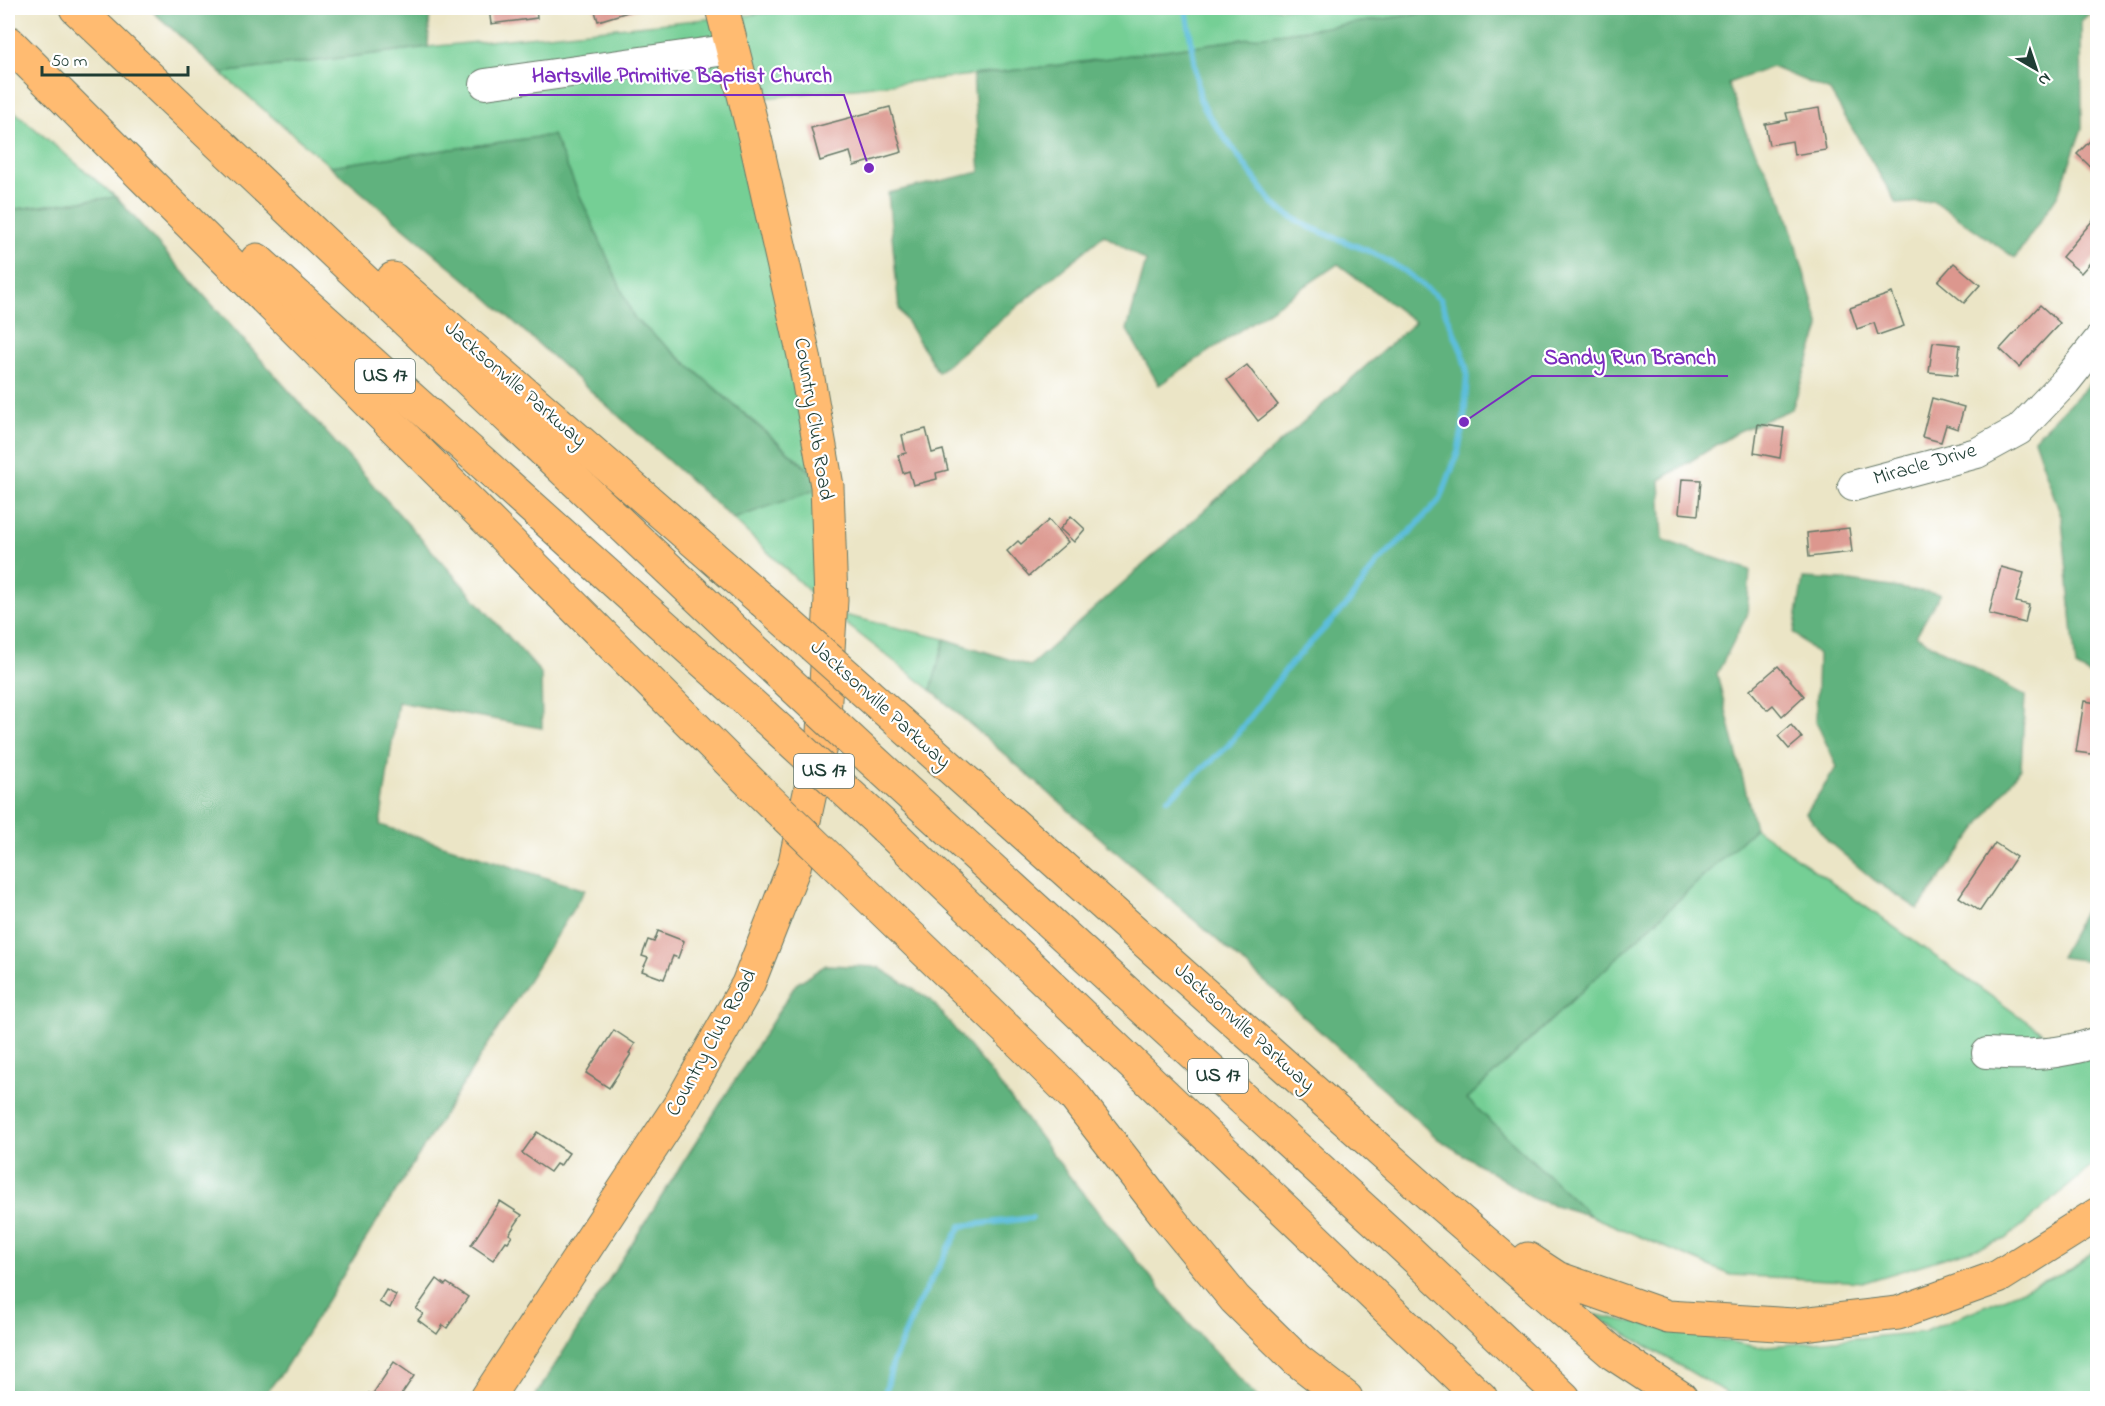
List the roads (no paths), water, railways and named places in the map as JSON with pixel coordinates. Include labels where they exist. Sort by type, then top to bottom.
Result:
[{"type":"main road","name":"US 17","points":[[76,8],[751,647],[1398,1241],[1564,1398]]},
{"type":"main road","name":"Jacksonville Parkway","points":[[81,8],[763,601],[1430,1195],[1614,1354],[1681,1398]]},
{"type":"main road","name":"Country Club Road","points":[[487,1398],[681,1103],[748,984],[794,867],[824,732],[831,600],[827,486],[804,356],[755,138],[722,8]]},
{"type":"main road","name":"US 17","points":[[8,36],[885,827],[1481,1398]]},
{"type":"main road","points":[[8,42],[753,785],[1075,1097],[1235,1299],[1297,1360],[1346,1398]]},
{"type":"main road","points":[[1430,1195],[1557,1278],[1668,1317],[1793,1325],[1898,1313],[1998,1277],[2097,1214]]},
{"type":"street","points":[[485,84],[733,50]]},
{"type":"street","name":"Miracle Drive","points":[[1853,486],[1977,453],[2019,430],[2066,381],[2097,341]]},
{"type":"street","points":[[1987,1053],[2020,1056],[2068,1051],[2097,1042]]},
{"type":"waterway","points":[[1168,799],[1228,746],[1288,667],[1349,602],[1377,563],[1441,498],[1458,452],[1464,422],[1467,372],[1462,352],[1440,299],[1403,270],[1373,253],[1309,227],[1283,212],[1271,201],[1209,116],[1200,99],[1186,8]]},
{"type":"waterway","points":[[884,1398],[893,1362],[916,1308],[961,1226],[1032,1218]]},
{"type":"place","name":"Hartsville Primitive Baptist Church","points":[[869,168]]},
{"type":"place","name":"Sandy Run Branch","points":[[1464,422]]}]
